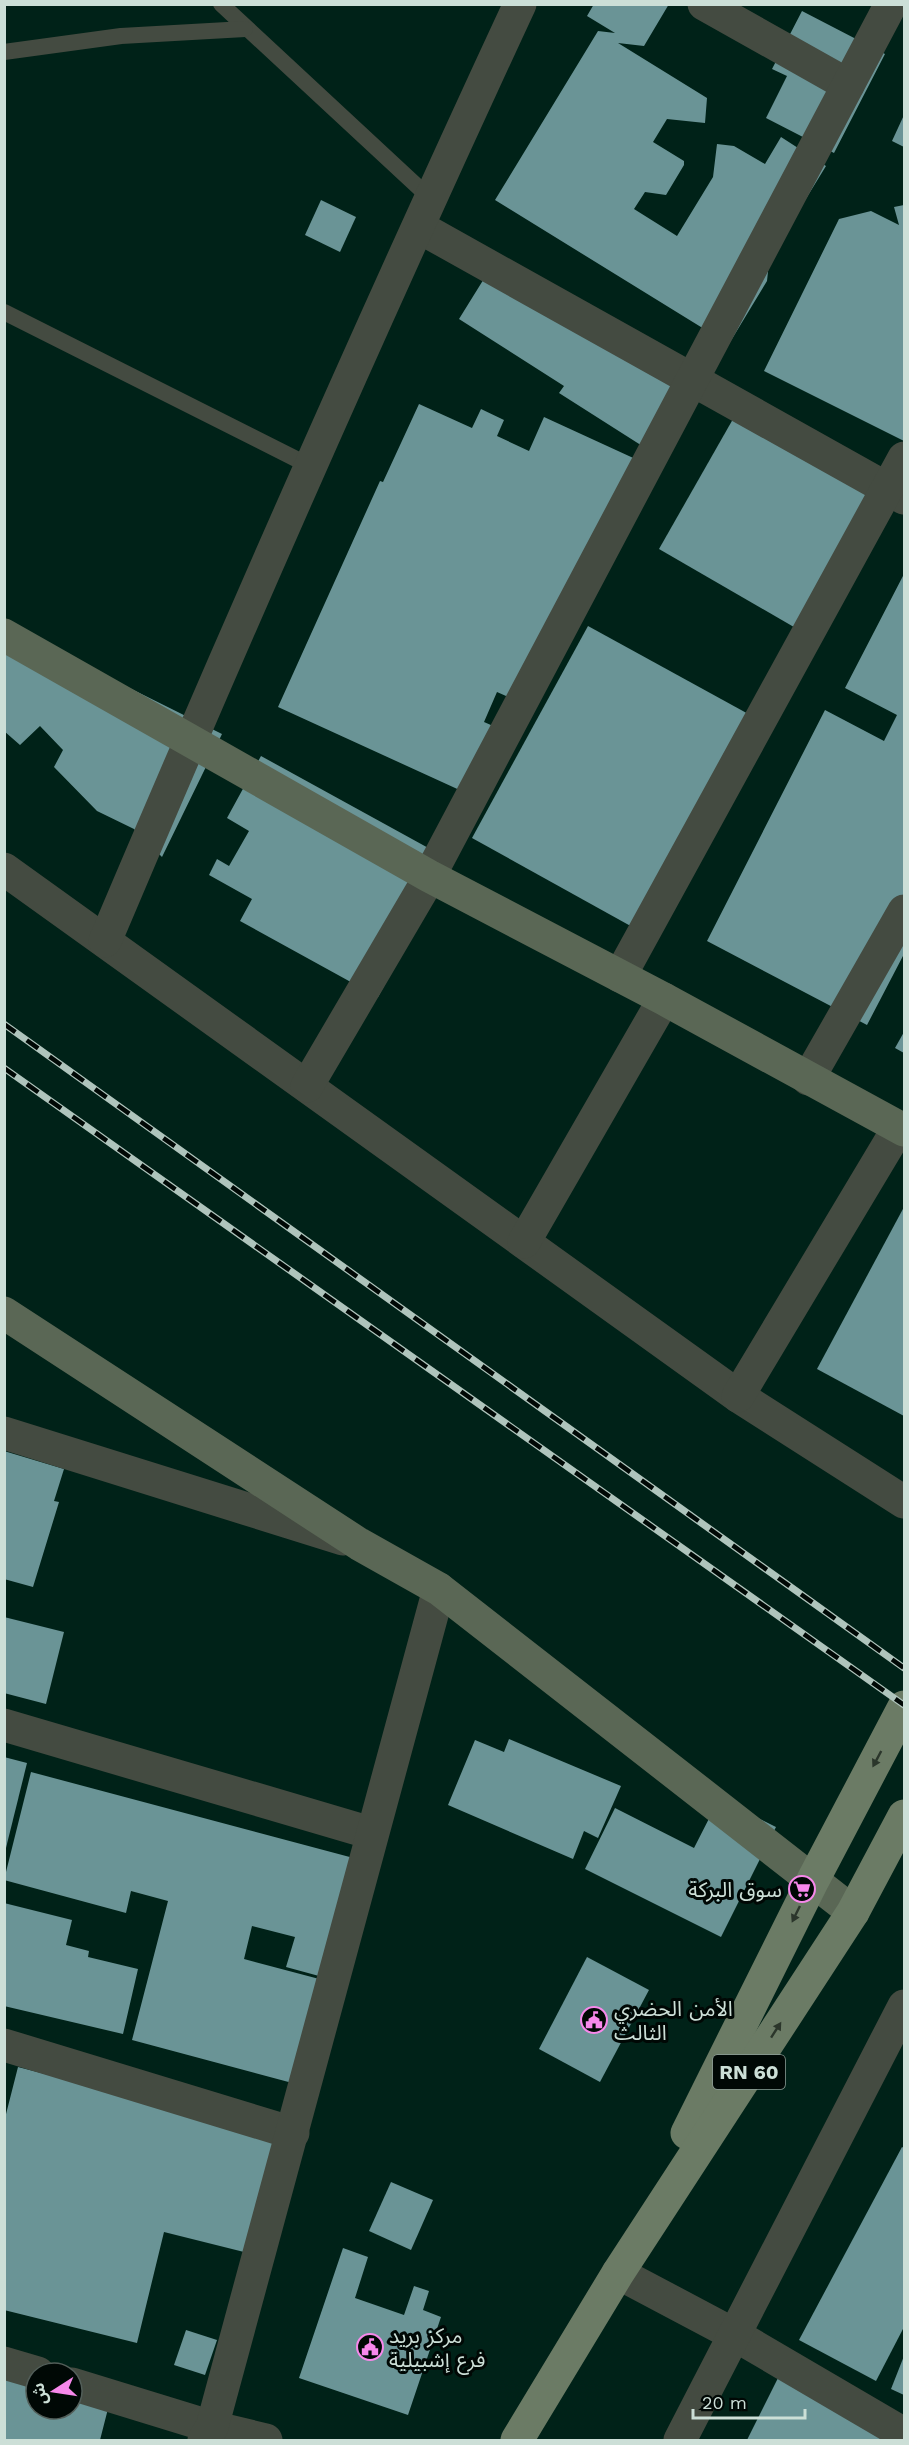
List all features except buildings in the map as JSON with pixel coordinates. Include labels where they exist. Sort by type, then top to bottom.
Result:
[{"type":"main road","name":"RN 60","points":[[618,2273],[813,1880],[904,1707]]},
{"type":"main road","name":"RN 60","points":[[517,2440],[618,2273],[853,1912],[904,1816]]},
{"type":"street","points":[[105,941],[189,741],[424,212],[520,4]]},
{"type":"street","points":[[704,4],[848,85]]},
{"type":"street","points":[[307,1086],[429,876],[891,4]]},
{"type":"street","points":[[424,212],[693,381],[896,493]]},
{"type":"street","points":[[620,976],[896,493],[904,458]]},
{"type":"street","points":[[4,635],[429,876],[664,999],[902,1129],[738,1396]]},
{"type":"street","points":[[4,869],[738,1396],[904,1502]]},
{"type":"street","points":[[808,1079],[904,911]]},
{"type":"street","points":[[524,1242],[664,999]]},
{"type":"street","points":[[4,1313],[359,1544],[439,1589],[853,1912]]},
{"type":"street","points":[[4,1433],[359,1544]]},
{"type":"street","points":[[208,2434],[293,2133],[371,1833],[439,1589]]},
{"type":"street","points":[[4,1725],[371,1833]]},
{"type":"street","points":[[680,2440],[904,2006]]},
{"type":"street","points":[[4,2045],[293,2133]]},
{"type":"street","points":[[618,2273],[735,2335],[904,2434]]},
{"type":"street","points":[[4,2363],[24,2369]]},
{"type":"street","points":[[84,2388],[208,2434],[266,2440]]},
{"type":"lane","points":[[220,4],[424,212]]},
{"type":"lane","points":[[4,52],[121,36],[245,29]]},
{"type":"lane","points":[[4,312],[312,467]]},
{"type":"railway","points":[[4,1024],[904,1668]]},
{"type":"railway","points":[[4,1068],[904,1705]]},
{"type":"place","name":"سوق البركة","points":[[802,1889]]},
{"type":"place","name":"الأمن الحضري الثالث","points":[[594,2020]]},
{"type":"place","name":"مركز بريد فرع إشبيلية","points":[[370,2347]]}]
